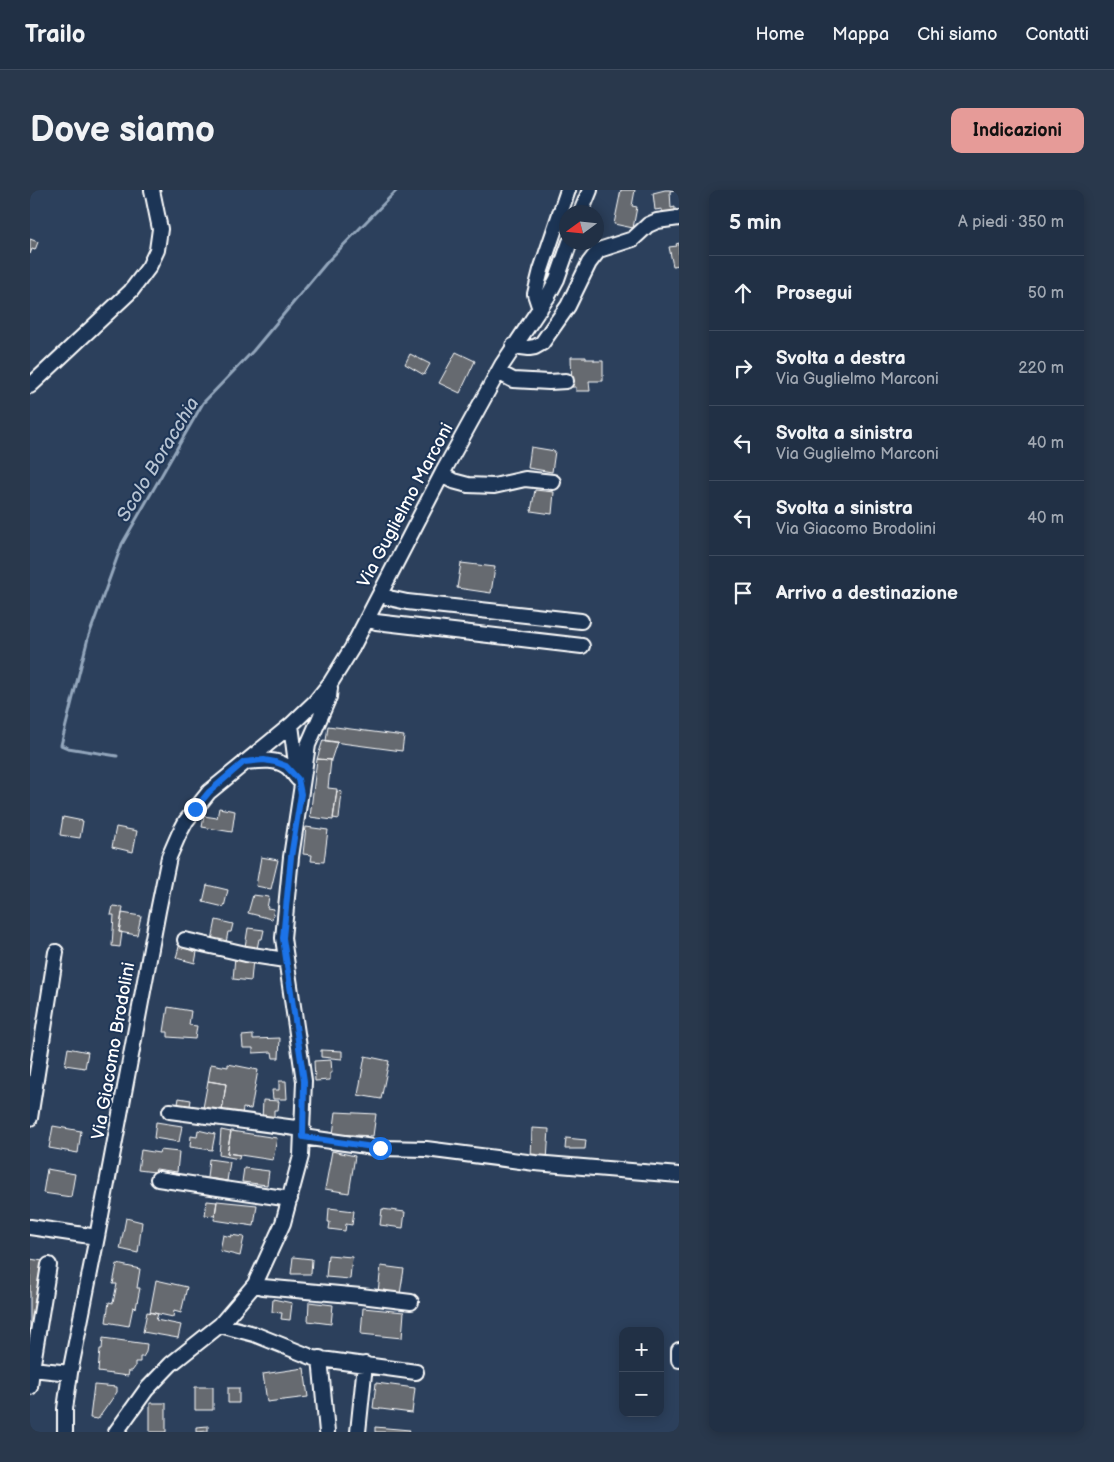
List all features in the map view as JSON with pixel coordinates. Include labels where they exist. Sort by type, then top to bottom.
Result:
[{"type":"street","points":[[30,386],[131,291],[149,267],[157,250],[160,229],[152,190]]},
{"type":"street","points":[[540,309],[535,294],[541,270],[568,190]]},
{"type":"street","points":[[584,205],[590,190]]},
{"type":"street","points":[[513,346],[535,348],[542,343],[568,306],[585,270],[599,250],[634,239],[648,225],[657,221],[679,218]]},
{"type":"street","name":"Via Guglielmo Marconi","points":[[301,794],[293,724],[315,702],[331,682],[352,648],[498,372],[513,346],[540,309],[557,279],[567,250]]},
{"type":"street","points":[[498,372],[513,380],[566,381]]},
{"type":"street","points":[[442,475],[468,486],[494,486],[525,479],[554,482]]},
{"type":"street","points":[[381,593],[389,598],[407,602],[581,621]]},
{"type":"street","points":[[368,618],[376,622],[582,646]]},
{"type":"street","name":"Via Guglielmo Marconi","points":[[116,1432],[146,1390],[158,1377],[171,1364],[220,1325],[256,1284],[283,1223],[290,1200],[301,1156],[304,1081],[283,938],[291,857],[308,745],[329,697],[331,682]]},
{"type":"street","points":[[293,724],[302,728],[307,733],[308,745]]},
{"type":"street","name":"Via Giacomo Brodolini","points":[[65,1432],[65,1409],[70,1373],[169,857],[179,834],[195,809],[209,792],[293,724]]},
{"type":"street","points":[[244,762],[264,760],[275,762],[286,766],[298,779]]},
{"type":"street","points":[[185,940],[246,954],[285,960]]},
{"type":"street","points":[[30,1118],[56,952]]},
{"type":"street","points":[[170,1111],[380,1148],[426,1149],[535,1163],[679,1175]]},
{"type":"street","points":[[158,1179],[290,1200]]},
{"type":"street","points":[[30,1227],[97,1237]]},
{"type":"street","points":[[30,1386],[49,1265]]},
{"type":"street","points":[[256,1284],[411,1302]]},
{"type":"street","points":[[220,1325],[254,1334],[320,1358],[416,1372]]},
{"type":"street","points":[[679,1350],[679,1360]]},
{"type":"street","points":[[320,1358],[327,1432]]},
{"type":"street","points":[[358,1432],[365,1364]]},
{"type":"street","points":[[32,1369],[70,1373]]},
{"type":"building","points":[[621,190],[635,190],[632,206],[637,207],[633,228],[614,224]]},
{"type":"building","points":[[674,190],[670,191],[671,208],[675,207],[675,213],[662,214],[662,209],[655,210],[653,193]]},
{"type":"building","points":[[30,239],[38,242],[35,250],[32,249],[30,254]]},
{"type":"building","points":[[679,243],[679,265],[673,266],[669,247],[677,246],[676,244]]},
{"type":"building","points":[[456,352],[475,361],[460,393],[439,383]]},
{"type":"building","points":[[410,354],[430,364],[424,375],[405,364]]},
{"type":"building","points":[[571,357],[586,357],[586,359],[594,359],[594,361],[603,361],[603,381],[589,381],[590,391],[576,391],[576,387],[572,387]]},
{"type":"building","points":[[531,447],[555,451],[552,472],[528,468]]},
{"type":"building","points":[[535,490],[554,492],[552,514],[531,511]]},
{"type":"building","points":[[461,563],[495,567],[491,593],[457,588]]},
{"type":"building","points":[[328,726],[404,736],[402,751],[326,741]]},
{"type":"building","points":[[323,740],[337,742],[331,760],[317,759]]},
{"type":"building","points":[[317,759],[331,760],[328,788],[337,789],[333,820],[310,817]]},
{"type":"building","points":[[337,791],[342,792],[339,819],[333,818]]},
{"type":"building","points":[[219,808],[235,811],[232,832],[202,827],[204,816],[217,818]]},
{"type":"building","points":[[63,817],[83,821],[80,838],[60,835]]},
{"type":"building","points":[[116,827],[137,831],[133,852],[112,847]]},
{"type":"building","points":[[306,827],[328,830],[324,862],[311,861],[312,855],[303,854]]},
{"type":"building","points":[[261,857],[278,860],[271,889],[256,886]]},
{"type":"building","points":[[207,885],[228,890],[224,907],[203,902]]},
{"type":"building","points":[[253,895],[269,897],[267,908],[274,909],[272,919],[248,913]]},
{"type":"building","points":[[113,906],[123,907],[119,932],[122,932],[120,947],[112,946],[114,915],[111,915]]},
{"type":"building","points":[[122,913],[141,916],[137,935],[119,932]]},
{"type":"building","points":[[216,920],[233,924],[231,932],[228,932],[226,943],[212,940]]},
{"type":"building","points":[[248,928],[264,930],[262,939],[259,939],[257,949],[245,947]]},
{"type":"building","points":[[180,943],[188,945],[187,949],[197,952],[195,963],[176,958]]},
{"type":"building","points":[[235,957],[253,959],[251,981],[233,979]]},
{"type":"building","points":[[168,1007],[191,1011],[189,1025],[197,1026],[195,1039],[168,1037],[168,1032],[164,1032]]},
{"type":"building","points":[[253,1035],[253,1039],[280,1038],[279,1058],[273,1058],[272,1052],[253,1053],[253,1048],[243,1048],[242,1036]]},
{"type":"building","points":[[68,1048],[88,1052],[85,1068],[65,1065]]},
{"type":"building","points":[[321,1050],[342,1051],[342,1059],[321,1057]]},
{"type":"building","points":[[365,1056],[389,1061],[381,1099],[358,1095]]},
{"type":"building","points":[[331,1060],[332,1073],[330,1073],[330,1080],[315,1081],[314,1061]]},
{"type":"building","points":[[211,1064],[228,1067],[228,1064],[258,1070],[251,1109],[243,1108],[242,1115],[222,1111],[226,1084],[208,1081]]},
{"type":"building","points":[[208,1081],[226,1084],[222,1111],[203,1108]]},
{"type":"building","points":[[279,1081],[286,1081],[287,1099],[273,1099],[272,1090],[279,1090]]},
{"type":"building","points":[[179,1098],[191,1100],[190,1106],[178,1104]]},
{"type":"building","points":[[263,1100],[279,1101],[278,1110],[274,1110],[274,1120],[262,1120]]},
{"type":"building","points":[[336,1112],[376,1114],[373,1136],[333,1134]]},
{"type":"building","points":[[156,1122],[182,1126],[179,1142],[154,1138]]},
{"type":"building","points":[[53,1126],[81,1131],[78,1153],[49,1148]]},
{"type":"building","points":[[532,1128],[549,1129],[547,1161],[531,1160]]},
{"type":"building","points":[[198,1130],[215,1134],[212,1150],[190,1147],[191,1136],[197,1137]]},
{"type":"building","points":[[221,1130],[231,1132],[227,1153],[240,1155],[239,1159],[219,1155]]},
{"type":"building","points":[[231,1131],[277,1138],[273,1160],[227,1153]]},
{"type":"building","points":[[566,1138],[586,1140],[585,1149],[565,1149]]},
{"type":"building","points":[[141,1150],[159,1153],[160,1150],[179,1152],[177,1172],[156,1169],[155,1172],[138,1170]]},
{"type":"building","points":[[332,1151],[355,1156],[349,1193],[325,1189]]},
{"type":"building","points":[[209,1159],[230,1162],[227,1181],[207,1178]]},
{"type":"building","points":[[244,1168],[269,1171],[267,1185],[242,1182]]},
{"type":"building","points":[[47,1169],[75,1174],[71,1197],[43,1193]]},
{"type":"building","points":[[207,1201],[217,1202],[215,1216],[205,1215]]},
{"type":"building","points":[[217,1201],[257,1205],[254,1226],[214,1220]]},
{"type":"building","points":[[329,1208],[354,1211],[352,1225],[346,1224],[345,1231],[329,1229]]},
{"type":"building","points":[[382,1209],[405,1212],[403,1228],[380,1225]]},
{"type":"building","points":[[126,1218],[142,1222],[138,1253],[120,1249]]},
{"type":"building","points":[[223,1235],[244,1237],[240,1256],[220,1251]]},
{"type":"building","points":[[328,1255],[352,1257],[350,1279],[326,1277]]},
{"type":"building","points":[[293,1257],[312,1259],[311,1274],[291,1274]]},
{"type":"building","points":[[30,1259],[43,1261],[30,1336]]},
{"type":"building","points":[[117,1264],[140,1269],[137,1288],[140,1288],[136,1308],[133,1307],[129,1326],[106,1322],[109,1302],[113,1303],[117,1284],[113,1284]]},
{"type":"building","points":[[381,1266],[404,1269],[400,1294],[378,1292]]},
{"type":"building","points":[[156,1280],[187,1287],[181,1313],[174,1311],[173,1317],[150,1312]]},
{"type":"building","points":[[273,1299],[292,1303],[290,1320],[281,1319],[282,1313],[272,1312]]},
{"type":"building","points":[[309,1302],[333,1305],[331,1324],[308,1321]]},
{"type":"building","points":[[363,1308],[404,1312],[402,1338],[361,1334]]},
{"type":"building","points":[[147,1312],[158,1314],[156,1320],[181,1325],[178,1338],[143,1332]]},
{"type":"building","points":[[103,1338],[147,1344],[146,1352],[143,1357],[140,1357],[140,1362],[135,1362],[135,1367],[132,1371],[129,1371],[128,1376],[98,1372]]},
{"type":"building","points":[[304,1368],[308,1397],[267,1402],[263,1374]]},
{"type":"building","points":[[376,1383],[415,1388],[412,1413],[373,1408]]},
{"type":"building","points":[[94,1385],[117,1387],[117,1392],[98,1419],[90,1418]]},
{"type":"building","points":[[195,1387],[213,1387],[213,1410],[195,1410]]},
{"type":"building","points":[[228,1388],[239,1388],[239,1403],[228,1403]]},
{"type":"building","points":[[150,1403],[166,1403],[166,1432],[150,1432]]},
{"type":"building","points":[[208,1426],[208,1431],[196,1432],[196,1427]]},
{"type":"building","points":[[375,1427],[410,1430],[409,1432],[375,1432]]},
{"type":"waterway","name":"Scolo Boracchia","points":[[117,756],[68,748],[61,745],[88,638],[122,544],[203,403],[253,351],[328,261],[397,190]]},
{"type":"route","points":[[195,809],[209,792],[244,762],[264,760],[275,762],[286,766],[298,779],[301,794],[291,857],[283,938],[304,1081],[303,1137],[380,1148]]}]
